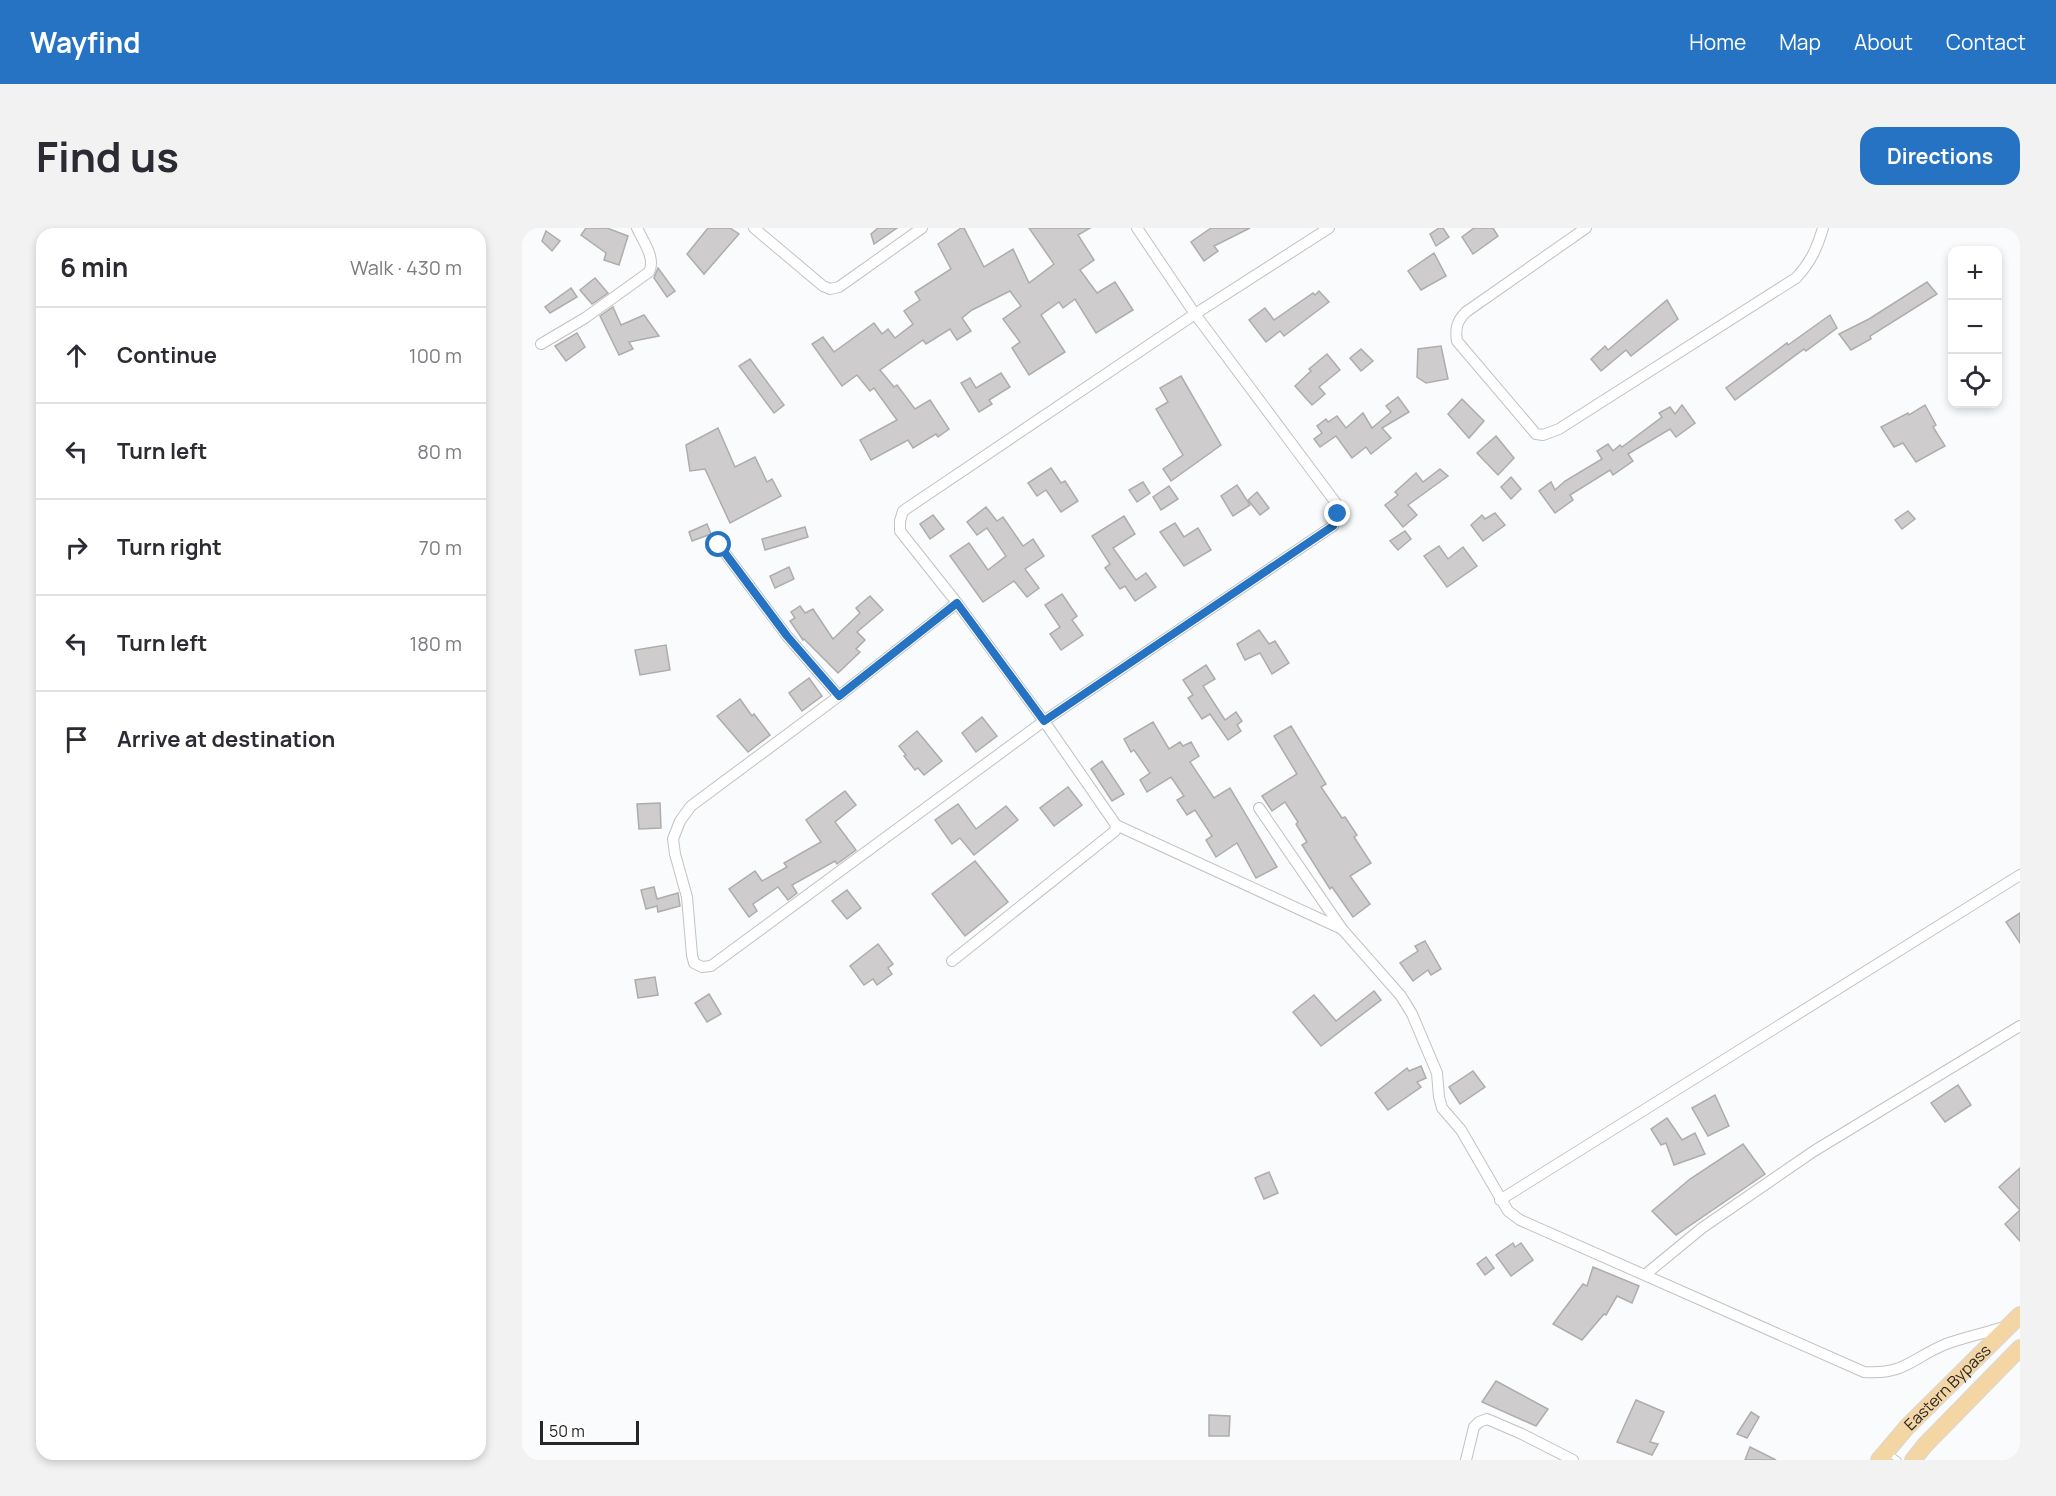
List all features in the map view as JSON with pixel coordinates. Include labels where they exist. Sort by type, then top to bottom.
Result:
[{"type":"main road","name":"Eastern Bypass","points":[[1888,1457],[1907,1427],[2014,1321]]},
{"type":"main road","name":"Eastern Bypass","points":[[1913,1460],[2020,1348]]},
{"type":"street","points":[[541,344],[585,318],[649,272],[652,260],[637,228]]},
{"type":"street","points":[[754,228],[823,286],[830,289],[839,287],[922,228]]},
{"type":"street","points":[[957,603],[839,696],[691,806],[680,821],[673,839],[687,897],[694,963],[702,967],[711,966],[1044,721],[1333,526],[1338,514],[1336,503],[1195,314],[1137,228]]},
{"type":"street","points":[[1329,228],[1195,314],[903,512],[900,531],[957,603],[1044,721],[1116,825],[1342,929]]},
{"type":"street","points":[[1586,228],[1466,312],[1458,321],[1455,332],[1456,341],[1536,434],[1543,435],[1559,429],[1796,278],[1809,265],[1822,228]]},
{"type":"street","points":[[719,545],[787,636],[839,696]]},
{"type":"street","points":[[1259,808],[1342,929],[1401,996],[1437,1073],[1437,1086],[1442,1107],[1461,1130],[1500,1200],[1508,1211],[1520,1220],[1864,1372],[1896,1371],[1946,1344],[2014,1321]]},
{"type":"street","points":[[952,961],[1110,836],[1115,831],[1116,825]]},
{"type":"street","points":[[1500,1200],[2020,874]]},
{"type":"street","points":[[1646,1274],[1702,1228],[1814,1151],[2020,1026]]},
{"type":"street","points":[[1466,1460],[1473,1427],[1487,1419],[1573,1460]]},
{"type":"building","points":[[586,228],[607,228],[628,236],[619,265],[604,260],[606,253],[581,235]]},
{"type":"building","points":[[708,228],[730,228],[739,234],[704,274],[687,254]]},
{"type":"building","points":[[878,228],[897,228],[874,244],[871,234]]},
{"type":"building","points":[[964,228],[984,267],[1013,249],[1029,283],[1054,264],[1029,228],[1090,228],[1078,235],[1094,260],[1080,270],[1097,293],[1115,282],[1133,310],[1096,333],[1075,299],[1063,308],[1059,302],[1041,315],[1065,352],[1029,375],[1012,348],[1020,342],[1003,319],[1021,306],[1010,291],[972,310],[962,318],[971,331],[957,340],[950,329],[926,344],[923,340],[880,370],[894,387],[897,385],[915,409],[930,400],[949,429],[938,437],[936,434],[913,448],[908,440],[871,460],[860,440],[897,420],[874,388],[870,391],[857,375],[842,386],[812,344],[823,337],[834,352],[874,323],[882,334],[888,329],[895,338],[913,324],[904,311],[920,300],[915,292],[951,269],[938,244]]},
{"type":"building","points":[[1211,228],[1250,228],[1214,246],[1218,251],[1204,261],[1191,242]]},
{"type":"building","points":[[1443,228],[1449,237],[1436,246],[1430,234]]},
{"type":"building","points":[[1474,228],[1493,228],[1498,236],[1473,254],[1462,237]]},
{"type":"building","points":[[546,231],[560,241],[552,251],[542,241]]},
{"type":"building","points":[[1434,253],[1446,276],[1421,290],[1408,271]]},
{"type":"building","points":[[658,268],[675,291],[667,297],[654,278]]},
{"type":"building","points":[[595,278],[608,293],[592,304],[580,290]]},
{"type":"building","points":[[1927,282],[1937,294],[1870,336],[1871,339],[1851,350],[1839,334],[1869,319]]},
{"type":"building","points":[[571,288],[577,297],[550,313],[545,307]]},
{"type":"building","points":[[1319,291],[1329,302],[1284,336],[1280,331],[1266,342],[1249,320],[1265,308],[1274,320]]},
{"type":"building","points":[[1667,300],[1678,319],[1631,356],[1626,350],[1601,371],[1591,359],[1605,346],[1608,350]]},
{"type":"building","points":[[613,307],[621,325],[644,315],[659,336],[629,342],[633,349],[619,355],[600,316]]},
{"type":"building","points":[[1830,315],[1837,328],[1806,351],[1804,349],[1735,400],[1726,388]]},
{"type":"building","points":[[577,333],[585,347],[566,361],[555,346]]},
{"type":"building","points":[[1441,346],[1448,379],[1426,383],[1417,377],[1418,349]]},
{"type":"building","points":[[1361,349],[1373,361],[1361,371],[1350,358]]},
{"type":"building","points":[[1327,354],[1340,370],[1319,387],[1325,394],[1312,405],[1295,386],[1311,371],[1309,369]]},
{"type":"building","points":[[750,359],[784,405],[774,413],[739,366]]},
{"type":"building","points":[[1001,373],[1010,387],[989,400],[992,404],[979,412],[961,383],[970,378],[976,388]]},
{"type":"building","points":[[1181,376],[1221,445],[1171,481],[1163,469],[1183,455],[1156,409],[1168,402],[1160,388]]},
{"type":"building","points":[[1398,397],[1409,412],[1382,428],[1391,438],[1371,454],[1366,447],[1352,458],[1336,436],[1320,447],[1314,439],[1322,433],[1317,426],[1326,419],[1328,422],[1337,416],[1346,428],[1363,413],[1372,428],[1391,412],[1386,406]]},
{"type":"building","points":[[1462,399],[1484,421],[1469,438],[1448,414]]},
{"type":"building","points":[[1682,405],[1695,423],[1676,437],[1670,429],[1628,454],[1633,461],[1613,475],[1610,470],[1570,495],[1573,500],[1555,513],[1539,491],[1551,482],[1555,490],[1565,481],[1602,459],[1597,451],[1608,444],[1613,451],[1620,445],[1622,447],[1662,417],[1659,413],[1670,407],[1675,414]]},
{"type":"building","points":[[1925,405],[1936,425],[1933,427],[1945,446],[1916,462],[1903,443],[1894,447],[1881,427]]},
{"type":"building","points":[[718,428],[735,467],[755,457],[767,482],[772,479],[781,496],[730,523],[705,469],[690,471],[686,445]]},
{"type":"building","points":[[1496,436],[1514,458],[1498,475],[1477,453]]},
{"type":"building","points":[[1051,468],[1061,483],[1065,481],[1078,501],[1061,512],[1046,490],[1037,496],[1028,483]]},
{"type":"building","points":[[1440,469],[1448,476],[1408,505],[1417,515],[1403,527],[1385,505],[1398,495],[1395,492],[1416,473],[1423,482]]},
{"type":"building","points":[[1511,477],[1521,489],[1511,499],[1501,487]]},
{"type":"building","points":[[1143,482],[1150,493],[1137,502],[1129,490]]},
{"type":"building","points":[[1237,485],[1250,505],[1233,516],[1221,496]]},
{"type":"building","points":[[1169,486],[1178,499],[1161,510],[1153,497]]},
{"type":"building","points":[[1257,492],[1269,508],[1260,515],[1248,500]]},
{"type":"building","points":[[986,507],[997,521],[1003,517],[1023,546],[1033,539],[1044,556],[1025,569],[1039,588],[1027,597],[1014,581],[983,602],[950,556],[969,543],[988,570],[1006,556],[987,528],[977,535],[967,522]]},
{"type":"building","points":[[1908,511],[1915,519],[1902,529],[1895,520]]},
{"type":"building","points":[[1495,513],[1505,525],[1483,541],[1471,525],[1482,515],[1485,519]]},
{"type":"building","points":[[933,515],[944,529],[930,539],[920,524]]},
{"type":"building","points":[[1124,516],[1135,534],[1113,548],[1136,580],[1146,573],[1156,587],[1135,601],[1125,586],[1120,589],[1105,568],[1110,564],[1092,536]]},
{"type":"building","points":[[1175,523],[1184,537],[1198,528],[1211,550],[1184,566],[1160,532]]},
{"type":"building","points":[[707,524],[711,534],[692,541],[689,532]]},
{"type":"building","points":[[805,527],[808,537],[765,550],[762,539]]},
{"type":"building","points":[[1405,531],[1411,539],[1398,550],[1390,541]]},
{"type":"building","points":[[1439,546],[1448,559],[1463,547],[1477,566],[1447,587],[1424,556]]},
{"type":"building","points":[[789,567],[794,579],[775,588],[770,576]]},
{"type":"building","points":[[1062,594],[1077,616],[1072,620],[1083,635],[1061,650],[1050,634],[1060,627],[1045,605]]},
{"type":"building","points":[[870,596],[883,610],[857,632],[865,640],[856,649],[860,652],[838,673],[803,640],[790,621],[795,618],[791,612],[800,606],[805,613],[813,609],[833,639],[860,613],[856,608]]},
{"type":"building","points":[[1259,630],[1269,644],[1275,641],[1289,663],[1272,674],[1260,653],[1245,660],[1237,644]]},
{"type":"building","points":[[666,645],[670,670],[640,675],[635,650]]},
{"type":"building","points":[[1206,665],[1215,679],[1203,686],[1225,720],[1236,712],[1242,721],[1237,725],[1241,731],[1228,740],[1210,714],[1202,719],[1188,698],[1193,695],[1183,680]]},
{"type":"building","points":[[809,678],[822,696],[802,711],[789,693]]},
{"type":"building","points":[[740,699],[770,735],[748,752],[717,716]]},
{"type":"building","points":[[982,717],[997,736],[976,752],[962,733]]},
{"type":"building","points":[[1153,722],[1169,749],[1180,742],[1183,746],[1191,742],[1199,756],[1190,762],[1214,798],[1230,788],[1277,867],[1256,878],[1237,843],[1216,857],[1206,840],[1212,836],[1195,810],[1187,815],[1177,800],[1184,796],[1171,777],[1147,792],[1140,780],[1150,773],[1134,750],[1131,752],[1124,739]]},
{"type":"building","points":[[1291,726],[1326,784],[1321,787],[1357,835],[1354,837],[1371,863],[1350,876],[1370,904],[1353,917],[1332,887],[1330,889],[1302,845],[1307,842],[1285,802],[1272,811],[1262,796],[1297,774],[1274,736]]},
{"type":"building","points":[[917,731],[942,761],[924,775],[918,768],[915,770],[899,746]]},
{"type":"building","points":[[1102,761],[1124,794],[1112,801],[1091,769]]},
{"type":"building","points":[[1068,787],[1082,805],[1054,826],[1040,808]]},
{"type":"building","points":[[845,791],[856,805],[835,822],[856,850],[837,864],[835,861],[792,885],[797,893],[788,900],[778,887],[753,904],[757,911],[749,917],[729,889],[755,871],[762,881],[787,867],[784,863],[821,842],[806,820]]},
{"type":"building","points":[[660,803],[661,828],[639,829],[637,804]]},
{"type":"building","points":[[958,804],[976,829],[1006,806],[1018,820],[974,855],[960,838],[952,844],[935,820]]},
{"type":"building","points":[[975,861],[1008,902],[965,936],[932,894]]},
{"type":"building","points":[[654,887],[657,899],[678,893],[680,906],[658,912],[657,906],[646,909],[641,890]]},
{"type":"building","points":[[847,890],[861,908],[847,919],[832,901]]},
{"type":"building","points":[[2020,913],[2020,943],[2006,922]]},
{"type":"building","points":[[1425,941],[1441,969],[1431,975],[1428,970],[1413,981],[1400,963],[1418,951],[1415,946]]},
{"type":"building","points":[[878,944],[893,964],[888,968],[892,974],[877,985],[873,979],[864,985],[850,966]]},
{"type":"building","points":[[655,977],[658,995],[638,998],[635,980]]},
{"type":"building","points":[[1374,991],[1381,1000],[1321,1046],[1293,1012],[1314,995],[1336,1021]]},
{"type":"building","points":[[709,994],[721,1014],[707,1022],[695,1003]]},
{"type":"building","points":[[1421,1066],[1426,1078],[1417,1082],[1421,1087],[1388,1110],[1375,1093],[1407,1068],[1409,1071]]},
{"type":"building","points":[[1473,1071],[1485,1087],[1460,1104],[1449,1087]]},
{"type":"building","points":[[1958,1085],[1971,1105],[1945,1122],[1931,1103]]},
{"type":"building","points":[[1715,1095],[1729,1126],[1708,1136],[1692,1108]]},
{"type":"building","points":[[1667,1118],[1682,1140],[1695,1133],[1705,1154],[1674,1165],[1666,1143],[1661,1145],[1651,1129]]},
{"type":"building","points":[[1743,1144],[1765,1174],[1676,1235],[1652,1211],[1690,1179]]},
{"type":"building","points":[[2020,1168],[2020,1210],[1999,1187]]},
{"type":"building","points":[[1269,1172],[1278,1193],[1264,1199],[1255,1178]]},
{"type":"building","points":[[2020,1210],[2020,1241],[2005,1224]]},
{"type":"building","points":[[1513,1243],[1515,1247],[1521,1243],[1533,1260],[1511,1276],[1496,1255]]},
{"type":"building","points":[[1486,1257],[1494,1268],[1485,1275],[1477,1264]]},
{"type":"building","points":[[1593,1267],[1639,1286],[1632,1303],[1617,1296],[1606,1315],[1604,1314],[1582,1340],[1553,1324],[1583,1284],[1587,1286]]},
{"type":"building","points":[[1496,1381],[1548,1409],[1536,1426],[1482,1402]]},
{"type":"building","points":[[1636,1400],[1664,1412],[1650,1442],[1658,1444],[1652,1455],[1617,1442]]},
{"type":"building","points":[[1751,1412],[1759,1417],[1747,1438],[1737,1434]]},
{"type":"building","points":[[1209,1415],[1230,1416],[1229,1436],[1209,1436]]},
{"type":"building","points":[[1750,1447],[1776,1460],[1745,1460]]},
{"type":"route","points":[[719,545],[787,636],[839,696],[957,603],[1044,721],[1333,526],[1338,514]]}]
